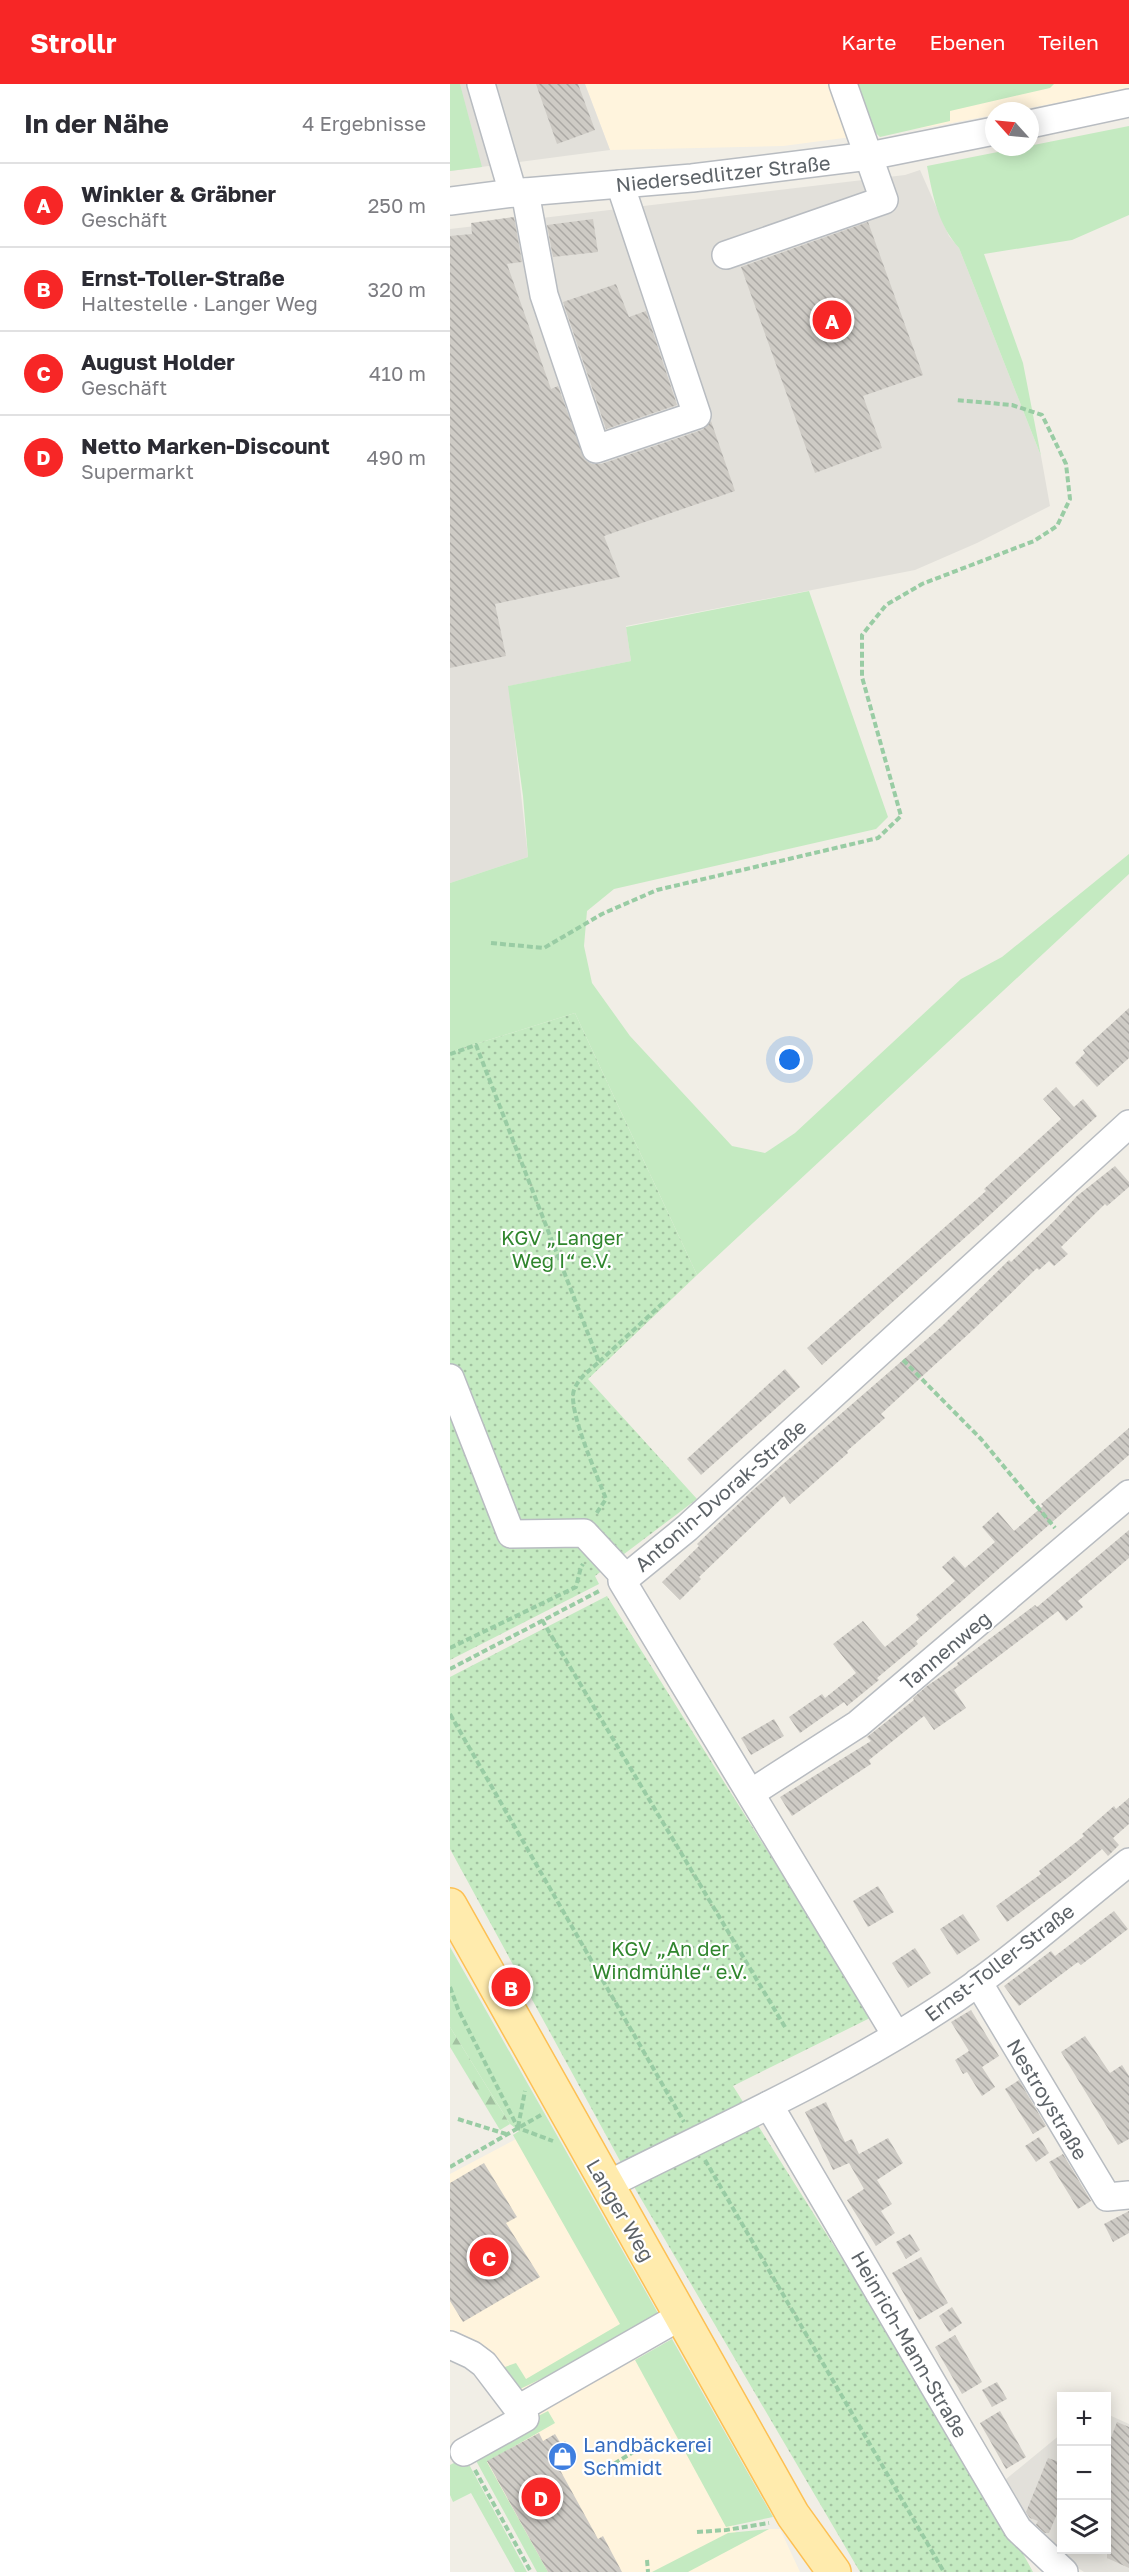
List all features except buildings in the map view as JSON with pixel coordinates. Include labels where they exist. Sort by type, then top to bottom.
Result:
[{"type":"main road","name":"Langer Weg","points":[[450,1905],[681,2316],[782,2519],[816,2572]]},
{"type":"main road","name":"Langer Weg","points":[[782,2519],[834,2572]]},
{"type":"street","points":[[481,84],[519,192],[544,295],[596,449],[697,415],[620,184]]},
{"type":"street","points":[[726,255],[885,200],[843,84]]},
{"type":"street","points":[[1039,122],[1129,103]]},
{"type":"street","name":"Niedersedlitzer Straße","points":[[450,201],[519,192],[692,178],[869,156],[985,133]]},
{"type":"street","name":"Antonin-Dvorak-Straße","points":[[896,2035],[624,1580],[687,1528],[1129,1124]]},
{"type":"street","points":[[450,1378],[511,1534],[592,1542],[624,1580]]},
{"type":"street","name":"Tannenweg","points":[[751,1793],[858,1724],[1129,1494]]},
{"type":"street","name":"Ernst-Toller-Straße","points":[[607,2185],[769,2105],[896,2035],[978,1982],[1129,1862]]},
{"type":"street","name":"Nestroystraße","points":[[978,1982],[1107,2197],[1129,2195]]},
{"type":"street","name":"Heinrich-Mann-Straße","points":[[769,2105],[1018,2529],[1064,2572]]},
{"type":"street","points":[[520,2408],[681,2316]]},
{"type":"street","points":[[450,2345],[472,2355],[484,2364],[520,2408],[525,2418],[475,2446]]},
{"type":"path","points":[[491,943],[544,948],[602,914],[657,890],[878,838],[901,816],[862,677],[862,635],[886,605],[922,584],[1034,541],[1057,526],[1070,499],[1066,464],[1042,415],[1012,405],[956,400]]},
{"type":"path","points":[[450,1054],[476,1045],[599,1362]]},
{"type":"path","points":[[450,1648],[576,1587],[606,1499],[574,1413],[573,1392],[582,1376],[664,1302]]},
{"type":"path","points":[[888,1345],[981,1439],[1068,1544]]},
{"type":"path","points":[[450,1669],[624,1580]]},
{"type":"path","points":[[542,1620],[785,2028]]},
{"type":"path","points":[[450,1987],[458,2009],[518,2128],[559,2144]]},
{"type":"path","points":[[518,2128],[526,2085]]},
{"type":"path","points":[[450,2167],[549,2110]]},
{"type":"path","points":[[458,2119],[507,2135]]},
{"type":"path","points":[[599,2474],[648,2443]]},
{"type":"path","points":[[475,2446],[531,2572]]},
{"type":"path","points":[[698,2532],[726,2530],[782,2519]]},
{"type":"path","points":[[647,2560],[648,2572]]},
{"type":"shaded area","points":[[450,84],[585,84],[610,150],[450,171]]},
{"type":"shaded area","points":[[585,84],[1129,84],[1129,89],[1039,106],[1039,102],[985,102],[985,117],[935,126],[783,146],[610,150]]},
{"type":"shaded area","points":[[920,170],[949,236],[959,248],[1041,456],[1050,506],[977,543],[915,570],[626,626],[631,661],[509,686],[528,857],[450,883],[450,229],[905,175]]},
{"type":"shaded area","points":[[516,2139],[715,2487],[741,2543],[769,2529],[780,2529],[800,2572],[541,2572],[476,2456],[540,2419],[512,2377],[482,2348],[450,2332],[450,2174]]},
{"type":"shaded area","points":[[1111,2416],[1129,2424],[1129,2572],[1084,2572],[1057,2554],[1111,2554]]},
{"type":"shaded area","points":[[1057,2437],[1057,2554],[1035,2539],[1000,2484]]},
{"type":"green space","points":[[450,84],[460,84],[482,167],[450,171]]},
{"type":"green space","points":[[851,84],[1054,84],[1050,88],[950,111],[950,121],[880,137],[865,123]]},
{"type":"green space","points":[[1129,126],[1129,215],[1072,240],[984,254],[1023,363],[1041,456],[959,248],[941,220],[927,166],[985,155],[1039,156],[1039,144]]},
{"type":"green space","points":[[809,591],[888,817],[876,829],[614,889],[587,911],[584,946],[592,983],[630,1036],[732,1146],[765,1153],[795,1133],[961,979],[1002,957],[1129,854],[1129,874],[697,1275],[575,1013],[450,1052],[450,883],[528,857],[523,796],[508,686],[631,661],[626,627]]},
{"type":"green space","name":"KGV „Langer Weg I“ e.V.","points":[[575,1013],[697,1275],[588,1379],[697,1499],[595,1576],[599,1584],[450,1660],[450,1052]]},
{"type":"green space","name":"KGV „An der Windmühle“ e.V.","points":[[607,1596],[872,2017],[733,2086],[990,2493],[1033,2572],[860,2572],[637,2192],[450,1849],[450,1677]]},
{"type":"green space","points":[[450,1947],[659,2315],[556,2374],[520,2389],[502,2368],[516,2363],[526,2379],[620,2324],[513,2135],[519,2131],[510,2124],[450,2027]]},
{"type":"green space","points":[[450,2027],[510,2124],[500,2130],[450,2047]]},
{"type":"green space","points":[[672,2339],[773,2517],[726,2527],[635,2360]]},
{"type":"green space","points":[[548,2411],[555,2423],[487,2462],[548,2572],[537,2572],[474,2457],[540,2420],[538,2416]]},
{"type":"green space","points":[[465,2457],[527,2572],[515,2572],[471,2493],[453,2502],[450,2495],[450,2465]]},
{"type":"green space","points":[[769,2529],[688,2572],[652,2572],[728,2533]]},
{"type":"place","name":"Winkler & Gräbner","points":[[832,320]]},
{"type":"place","name":"Ernst-Toller-Straße","points":[[511,1987]]},
{"type":"place","name":"August Holder","points":[[489,2257]]},
{"type":"place","name":"Landbäckerei Schmidt","points":[[562,2456]]},
{"type":"place","name":"Netto Marken-Discount","points":[[541,2497]]}]
